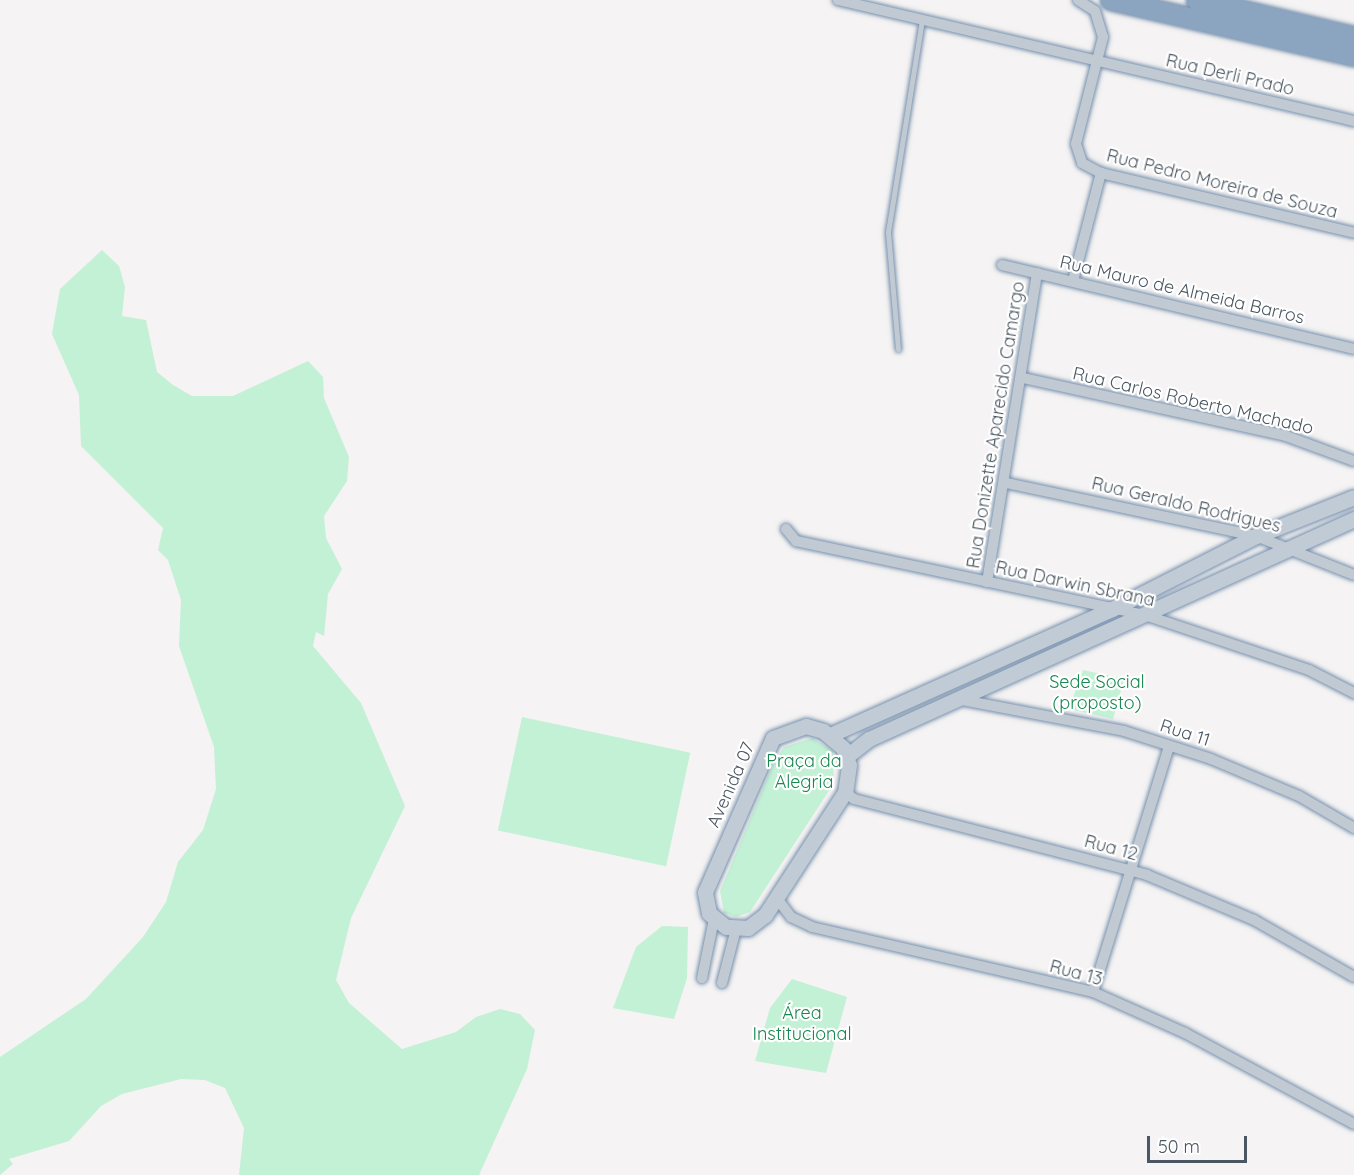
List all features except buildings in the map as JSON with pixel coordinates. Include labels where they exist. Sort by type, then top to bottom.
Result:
[{"type":"highway","points":[[1111,0],[1354,56]]},
{"type":"highway","points":[[1197,0],[1354,37]]},
{"type":"street","name":"Rua Derli Prado","points":[[838,0],[1354,121]]},
{"type":"street","name":"Rua Pedro Moreira de Souza","points":[[1078,0],[1100,22],[1098,61],[1076,144],[1082,162],[1101,173],[1354,233]]},
{"type":"street","points":[[1073,281],[1101,173]]},
{"type":"street","name":"Rua Mauro de Almeida Barros","points":[[1002,265],[1354,349]]},
{"type":"street","name":"Rua Donizette Aparecido Camargo","points":[[987,582],[1023,378],[1037,273]]},
{"type":"street","name":"Rua Carlos Roberto Machado","points":[[1023,378],[1286,436],[1354,462]]},
{"type":"street","name":"Rua Geraldo Rodrigues","points":[[1006,483],[1256,536],[1293,547],[1354,575]]},
{"type":"street","points":[[702,978],[714,919],[736,929],[760,921],[845,792],[846,756],[830,735],[1112,609],[1256,536],[1354,497]]},
{"type":"street","points":[[846,756],[869,739],[1354,519]]},
{"type":"street","name":"Rua Darwin Sbrana","points":[[786,529],[796,541],[1145,615],[1309,670],[1354,693]]},
{"type":"street","points":[[1002,679],[994,691],[1008,707]]},
{"type":"street","name":"Rua 11","points":[[957,699],[1008,707],[1169,746],[1266,780],[1354,828]]},
{"type":"street","name":"Avenida 07","points":[[714,919],[705,892],[773,738],[806,726],[830,735]]},
{"type":"street","points":[[1093,992],[1133,870],[1169,746]]},
{"type":"street","name":"Rua 12","points":[[845,792],[854,799],[1133,870],[1244,915],[1354,977]]},
{"type":"street","name":"Rua 13","points":[[776,897],[791,917],[812,927],[1093,992],[1185,1033],[1354,1124]]},
{"type":"street","points":[[723,983],[736,929]]},
{"type":"lane","points":[[898,349],[888,232],[922,20]]},
{"type":"green space","points":[[102,250],[119,266],[125,287],[122,316],[146,320],[157,372],[192,396],[233,396],[308,361],[323,377],[324,398],[349,457],[347,481],[324,516],[326,538],[342,569],[328,594],[324,636],[316,632],[313,646],[361,703],[405,806],[351,918],[336,980],[349,1003],[402,1049],[456,1032],[476,1017],[500,1009],[520,1014],[535,1030],[527,1069],[479,1175],[239,1175],[244,1128],[225,1088],[205,1080],[181,1079],[122,1094],[101,1106],[69,1141],[9,1159],[13,1164],[0,1175],[0,1057],[86,999],[143,937],[166,902],[178,862],[203,830],[216,789],[214,747],[179,646],[181,600],[168,560],[158,550],[163,528],[81,446],[79,395],[52,334],[60,289]]},
{"type":"green space","name":"Sede Social (proposto)","points":[[1083,670],[1124,679],[1113,719],[1069,709]]},
{"type":"green space","points":[[522,717],[690,753],[666,866],[498,830]]},
{"type":"green space","name":"Praça da Alegria","points":[[812,738],[833,751],[834,783],[750,912],[736,917],[724,913],[720,891],[774,762],[784,747]]},
{"type":"green space","points":[[662,926],[688,927],[687,978],[674,1019],[613,1008],[636,947]]},
{"type":"green space","name":"Área Institucional","points":[[792,979],[847,997],[826,1073],[755,1061],[770,1008]]}]
